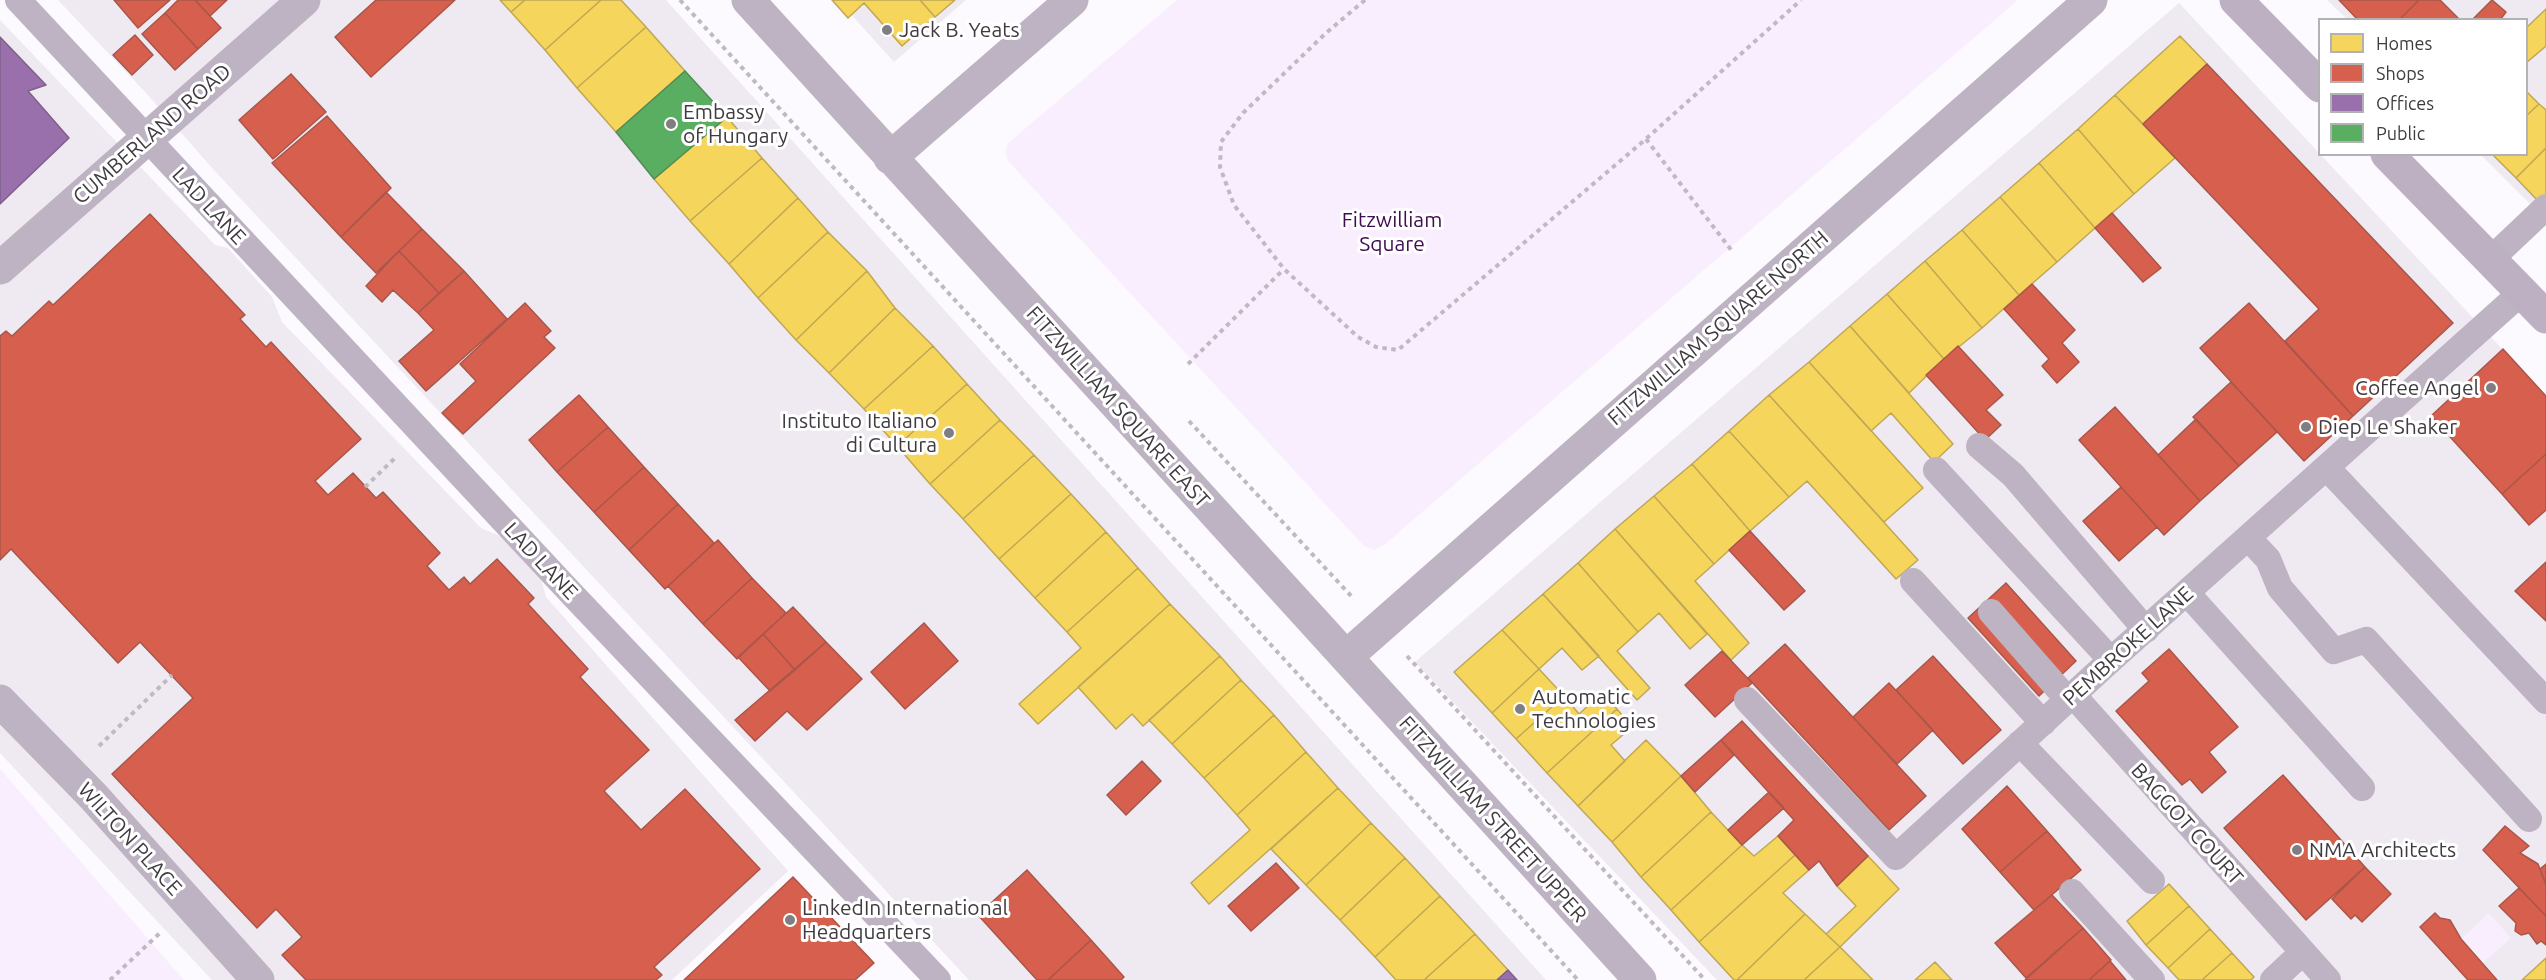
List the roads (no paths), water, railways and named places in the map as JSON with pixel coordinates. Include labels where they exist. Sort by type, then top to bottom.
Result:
[{"type":"main road","points":[[2236,0],[2318,81]]},
{"type":"main road","points":[[2389,156],[2546,317]]},
{"type":"street","name":"CUMBERLAND ROAD","points":[[0,268],[304,0]]},
{"type":"street","name":"FITZWILLIAM SQUARE EAST","points":[[748,0],[1346,657]]},
{"type":"street","points":[[890,158],[1072,0]]},
{"type":"street","name":"FITZWILLIAM SQUARE NORTH","points":[[1346,657],[2091,0]]},
{"type":"street","name":"FITZWILLIAM STREET UPPER","points":[[1346,657],[1640,980]]},
{"type":"street","name":"WILTON PLACE","points":[[0,701],[71,774],[258,980]]},
{"type":"lane","name":"LAD LANE","points":[[18,0],[421,433],[938,980]]},
{"type":"lane","points":[[2490,260],[2546,207]]},
{"type":"lane","name":"PEMBROKE LANE","points":[[1747,700],[1896,857],[2019,743],[2522,292]]},
{"type":"lane","points":[[1979,446],[2013,475],[2146,630]]},
{"type":"lane","points":[[2327,468],[2546,701]]},
{"type":"lane","points":[[1936,470],[2111,660]]},
{"type":"lane","points":[[2248,538],[2268,559],[2280,588],[2334,651],[2366,640],[2529,819]]},
{"type":"lane","points":[[1913,581],[2043,723]]},
{"type":"lane","points":[[2187,593],[2362,788]]},
{"type":"lane","name":"BAGGOT COURT","points":[[1991,612],[2328,980]]},
{"type":"lane","points":[[2019,743],[2152,881]]},
{"type":"lane","points":[[2072,892],[2152,980]]},
{"type":"lane","points":[[2273,980],[2302,953]]},
{"type":"place","name":"Jack B. Yeats","points":[[887,30]]},
{"type":"place","name":"Embassy of Hungary","points":[[671,124]]},
{"type":"place","name":"Coffee Angel","points":[[2491,388]]},
{"type":"place","name":"Diep Le Shaker","points":[[2306,427]]},
{"type":"place","name":"Instituto Italiano di Cultura","points":[[949,433]]},
{"type":"place","name":"Automatic Technologies","points":[[1520,709]]},
{"type":"place","name":"NMA Architects","points":[[2297,850]]},
{"type":"place","name":"LinkedIn International Headquarters","points":[[790,920]]},
{"type":"park label","name":"Fitzwilliam Square","points":[[1392,232]]}]
